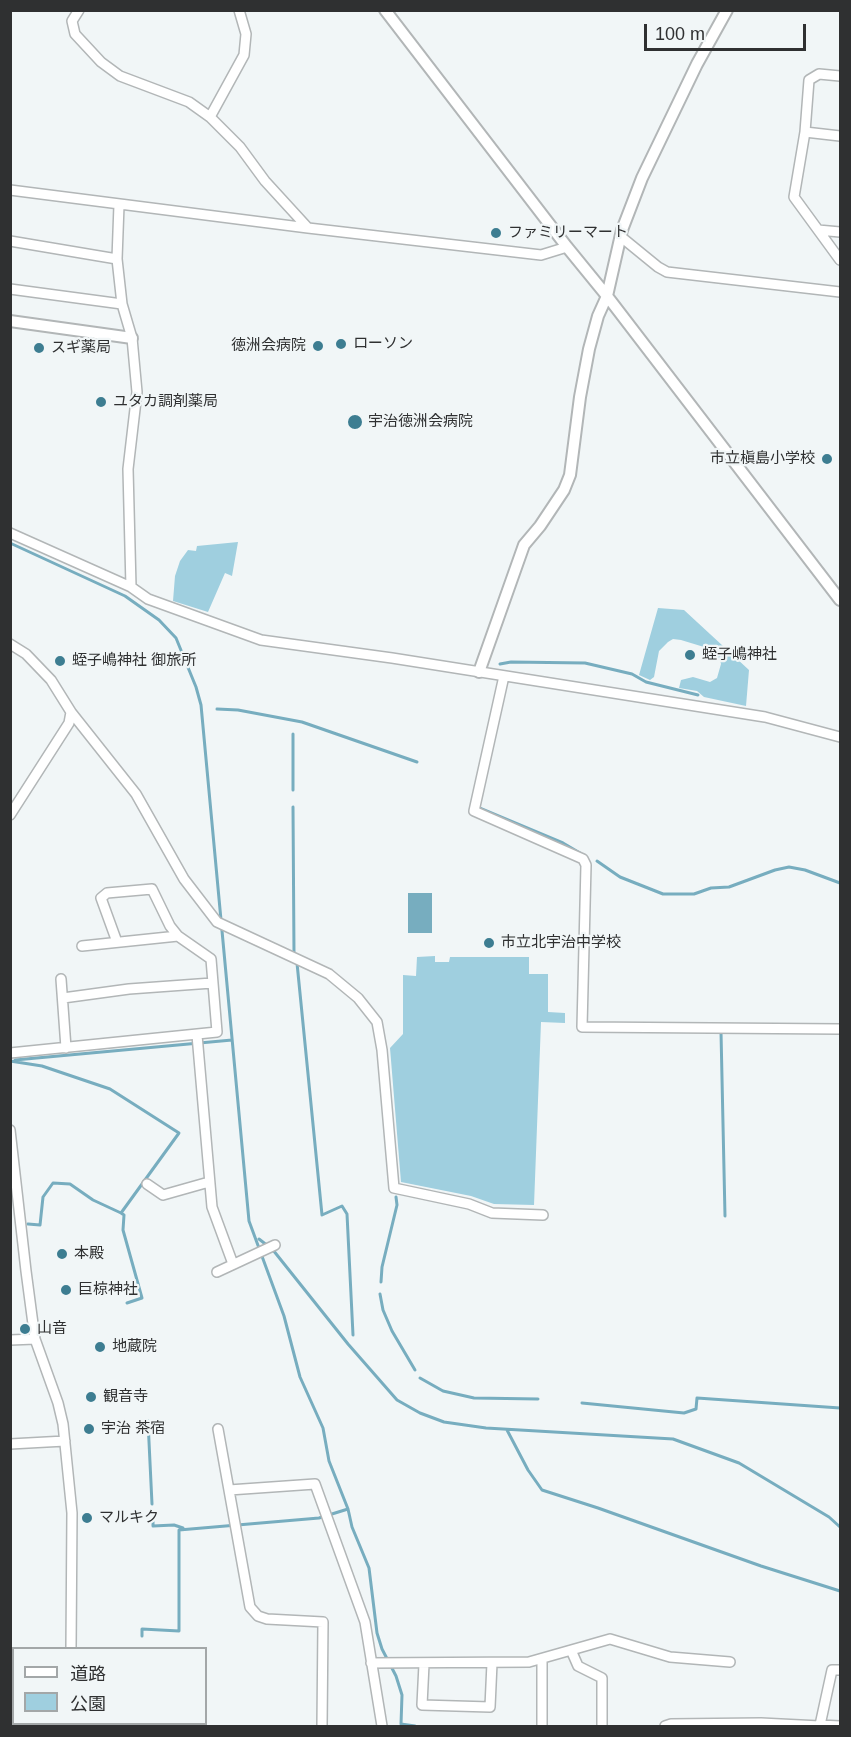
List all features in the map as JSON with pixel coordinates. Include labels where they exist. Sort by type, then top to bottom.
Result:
[{"type":"street","points":[[79,10],[72,21],[75,34],[101,62],[120,75],[189,102],[210,117],[240,147],[265,181],[308,228]]},
{"type":"street","points":[[210,117],[244,55],[246,34],[239,10]]},
{"type":"street","points":[[385,10],[840,600]]},
{"type":"street","points":[[479,672],[524,545],[564,490],[570,476],[589,349],[598,316],[607,296],[620,236],[647,168],[697,64],[727,10]]},
{"type":"street","points":[[840,76],[819,74],[809,80],[805,132],[794,197],[840,260]]},
{"type":"street","points":[[805,132],[840,136]]},
{"type":"street","points":[[10,190],[541,255],[567,247]]},
{"type":"street","points":[[119,205],[117,259],[122,304],[132,338],[137,392],[128,469],[131,587]]},
{"type":"street","points":[[818,230],[840,232]]},
{"type":"street","points":[[620,236],[667,272],[840,292]]},
{"type":"street","points":[[10,241],[117,259]]},
{"type":"street","points":[[10,289],[122,304]]},
{"type":"street","points":[[10,321],[132,338]]},
{"type":"street","points":[[10,533],[131,587],[148,599],[261,640],[392,658],[765,717],[840,737]]},
{"type":"street","points":[[10,644],[26,654],[51,680],[71,712],[136,794],[184,879],[217,922],[329,974],[358,998],[377,1022],[382,1050],[394,1188],[469,1204],[492,1213],[543,1215]]},
{"type":"street","points":[[504,676],[474,811],[583,859],[586,865],[582,1027],[840,1029]]},
{"type":"street","points":[[10,815],[69,723],[71,712]]},
{"type":"street","points":[[10,1053],[217,1032],[211,959],[178,936],[170,926],[152,889],[107,893],[101,898],[117,942]]},
{"type":"street","points":[[82,946],[178,936]]},
{"type":"street","points":[[61,979],[66,1048]]},
{"type":"street","points":[[63,998],[129,989],[212,983]]},
{"type":"street","points":[[197,1035],[212,1207],[233,1264]]},
{"type":"street","points":[[10,1130],[35,1339],[58,1403],[65,1441],[72,1513],[70,1647]]},
{"type":"street","points":[[147,1184],[163,1195],[209,1182]]},
{"type":"street","points":[[217,1272],[275,1245]]},
{"type":"street","points":[[10,1340],[35,1339]]},
{"type":"street","points":[[218,1429],[250,1607],[258,1616],[267,1619],[323,1622],[322,1726]]},
{"type":"street","points":[[10,1444],[65,1441]]},
{"type":"street","points":[[230,1490],[315,1484],[366,1622],[382,1726]]},
{"type":"street","points":[[371,1664],[529,1662],[610,1639],[670,1657],[730,1662]]},
{"type":"street","points":[[570,1650],[578,1666],[602,1678],[602,1726]]},
{"type":"street","points":[[542,1659],[542,1726]]},
{"type":"street","points":[[424,1664],[422,1705],[490,1707],[492,1663]]},
{"type":"street","points":[[820,1726],[832,1670],[840,1670]]},
{"type":"street","points":[[669,1726],[840,1726]]},
{"type":"green space","points":[[238,542],[232,576],[225,573],[208,612],[173,601],[175,576],[180,561],[188,550],[196,551],[197,546]]},
{"type":"green space","points":[[658,608],[684,610],[749,670],[746,706],[704,697],[697,691],[679,688],[681,680],[693,677],[710,682],[717,678],[721,664],[720,659],[704,647],[681,640],[673,639],[659,651],[654,677],[650,680],[639,675]]},
{"type":"green space","points":[[435,956],[435,962],[449,962],[450,957],[529,957],[529,974],[548,974],[548,1012],[565,1013],[565,1023],[541,1022],[534,1205],[494,1204],[471,1196],[401,1182],[390,1048],[403,1034],[403,975],[416,976],[417,957]]},
{"type":"shaded area","points":[[408,893],[432,893],[432,933],[408,933]]},
{"type":"waterway","points":[[10,543],[125,596],[159,620],[176,638],[196,687],[201,705],[249,1221],[284,1316],[300,1377],[323,1428],[329,1461],[369,1568],[377,1633],[402,1695],[401,1724],[415,1726]]},
{"type":"waterway","points":[[500,664],[511,662],[585,663],[632,674],[646,682],[698,695]]},
{"type":"waterway","points":[[217,709],[238,710],[302,722],[417,762]]},
{"type":"waterway","points":[[293,734],[293,790]]},
{"type":"waterway","points":[[293,807],[294,954]]},
{"type":"waterway","points":[[477,807],[563,843],[580,853]]},
{"type":"waterway","points":[[597,861],[620,877],[663,894],[694,894],[711,888],[729,887],[789,867],[805,870],[840,883]]},
{"type":"waterway","points":[[297,963],[322,1215],[342,1206],[347,1214],[353,1335]]},
{"type":"waterway","points":[[721,1032],[725,1216]]},
{"type":"waterway","points":[[15,1060],[232,1040]]},
{"type":"waterway","points":[[10,1061],[42,1066],[110,1089],[179,1133],[121,1213]]},
{"type":"waterway","points":[[28,1224],[40,1225],[43,1197],[53,1183],[70,1184],[93,1200],[124,1215],[123,1230],[142,1298],[127,1303]]},
{"type":"waterway","points":[[381,1282],[382,1267],[397,1205],[396,1197]]},
{"type":"waterway","points":[[259,1239],[273,1250],[348,1344],[397,1400],[420,1413],[444,1422],[486,1428],[673,1439],[739,1463],[829,1517],[840,1527]]},
{"type":"waterway","points":[[380,1294],[383,1310],[392,1331],[415,1370]]},
{"type":"waterway","points":[[420,1378],[443,1391],[474,1398],[538,1399]]},
{"type":"waterway","points":[[582,1403],[684,1413],[696,1409],[697,1398],[840,1408]]},
{"type":"waterway","points":[[148,1421],[152,1504]]},
{"type":"waterway","points":[[507,1430],[528,1470],[542,1490],[840,1591]]},
{"type":"waterway","points":[[142,1636],[142,1629],[179,1631],[179,1530],[319,1518],[348,1509]]},
{"type":"waterway","points":[[153,1518],[153,1526],[174,1525],[183,1528]]},
{"type":"place","name":"ファミリーマート","points":[[496,233]]},
{"type":"place","name":"ローソン","points":[[341,344]]},
{"type":"place","name":"徳洲会病院","points":[[318,346]]},
{"type":"place","name":"スギ薬局","points":[[39,348]]},
{"type":"place","name":"ユタカ調剤薬局","points":[[101,402]]},
{"type":"place","name":"宇治徳洲会病院","points":[[355,422]]},
{"type":"place","name":"市立槇島小学校","points":[[827,459]]},
{"type":"place","name":"蛭子嶋神社","points":[[690,655]]},
{"type":"place","name":"蛭子嶋神社 御旅所","points":[[60,661]]},
{"type":"place","name":"市立北宇治中学校","points":[[489,943]]},
{"type":"place","name":"本殿","points":[[62,1254]]},
{"type":"place","name":"巨椋神社","points":[[66,1290]]},
{"type":"place","name":"山音","points":[[25,1329]]},
{"type":"place","name":"地蔵院","points":[[100,1347]]},
{"type":"place","name":"観音寺","points":[[91,1397]]},
{"type":"place","name":"宇治 茶宿","points":[[89,1429]]},
{"type":"place","name":"マルキク","points":[[87,1518]]}]
